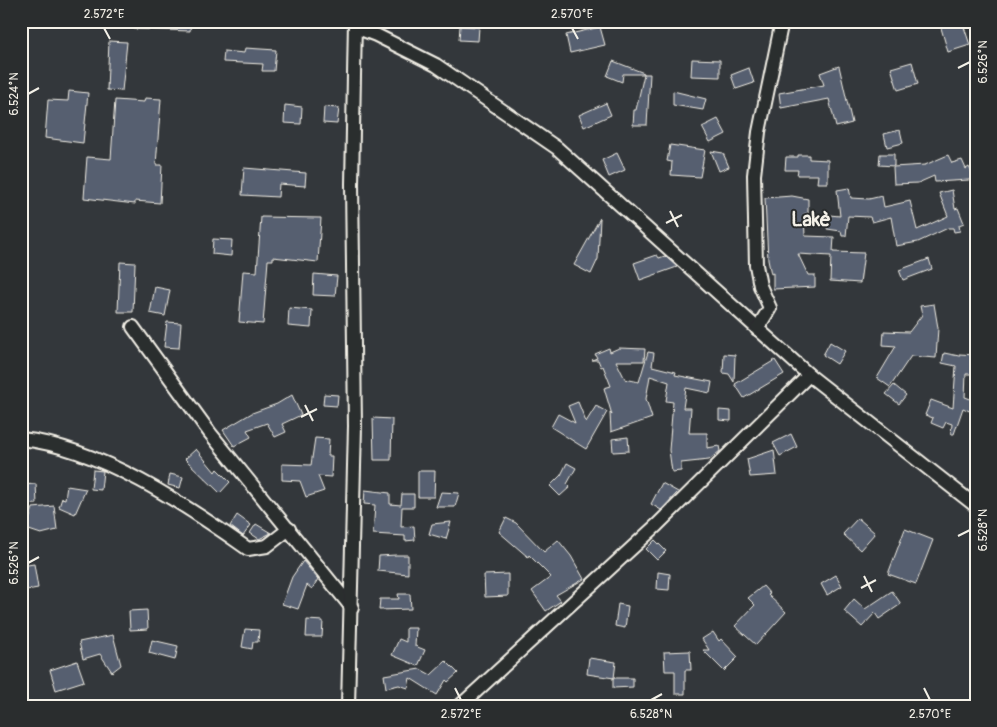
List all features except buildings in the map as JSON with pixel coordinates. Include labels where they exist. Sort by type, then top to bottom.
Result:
[{"type":"street","points":[[757,329],[770,308],[760,286],[756,265],[754,175],[762,116],[782,21]]},
{"type":"street","points":[[348,706],[352,608],[355,426],[352,194],[355,24],[436,65],[556,148],[599,184],[809,375],[976,506]]},
{"type":"street","points":[[133,327],[210,432],[352,608]]},
{"type":"street","points":[[460,706],[664,518],[809,375]]},
{"type":"street","points":[[21,439],[89,454],[191,509],[248,549],[267,546],[289,529]]},
{"type":"district","name":"Lakè","points":[[811,219]]}]
